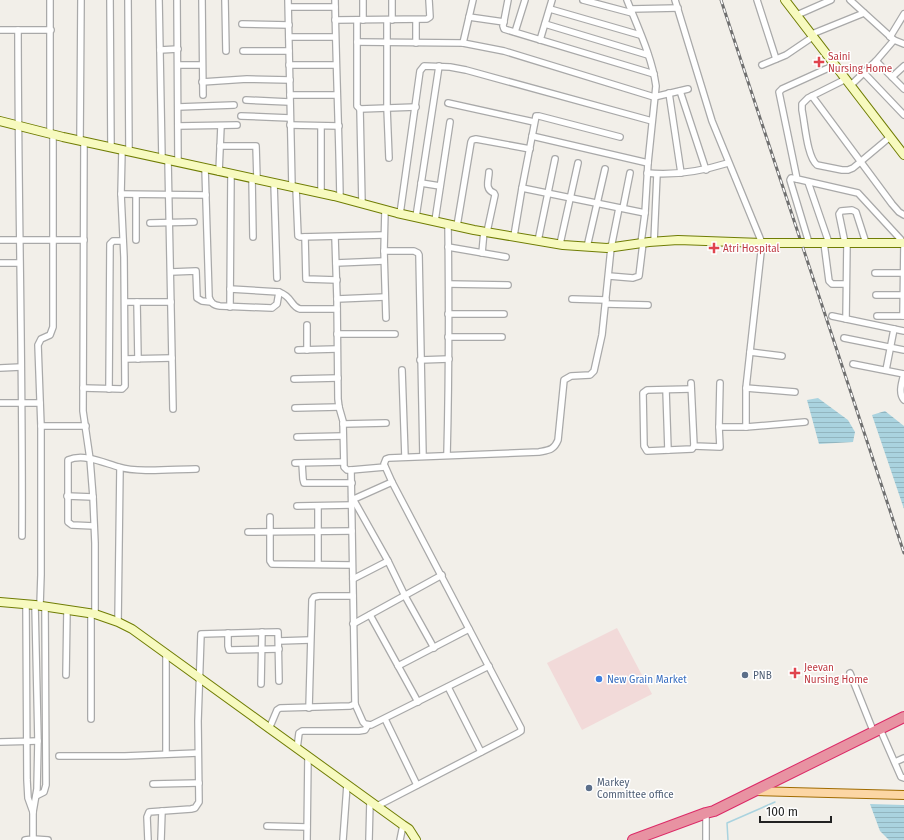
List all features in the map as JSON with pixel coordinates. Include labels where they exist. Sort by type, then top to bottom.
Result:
[{"type":"highway","points":[[634,840],[714,811],[904,717]]},
{"type":"highway","points":[[647,840],[706,818],[714,811]]},
{"type":"main road","points":[[756,791],[904,796]]},
{"type":"street","points":[[33,838],[33,812],[36,796],[38,741],[36,636],[40,606],[41,580],[41,426],[38,344],[41,339],[50,335],[52,327],[53,240],[50,0]]},
{"type":"street","points":[[81,0],[84,240],[83,411],[90,459],[94,526],[91,719]]},
{"type":"street","points":[[110,0],[112,148]]},
{"type":"street","points":[[83,388],[124,388],[125,302],[121,194],[126,151],[128,0]]},
{"type":"street","points":[[159,0],[165,160],[169,195],[170,223],[173,409]]},
{"type":"street","points":[[177,0],[178,162]]},
{"type":"street","points":[[202,0],[202,94]]},
{"type":"street","points":[[225,0],[226,51]]},
{"type":"street","points":[[288,0],[290,80],[289,102],[298,236],[300,238],[384,235]]},
{"type":"street","points":[[335,0],[336,95],[339,126],[340,198]]},
{"type":"street","points":[[362,204],[360,109],[357,106],[357,42],[363,0]]},
{"type":"street","points":[[388,158],[387,42],[392,0]]},
{"type":"street","points":[[335,20],[416,20],[429,18],[429,0]]},
{"type":"street","points":[[463,43],[473,0]]},
{"type":"street","points":[[508,0],[503,28],[654,74]]},
{"type":"street","points":[[515,32],[525,0]]},
{"type":"street","points":[[540,40],[552,0]]},
{"type":"street","points":[[583,0],[632,11],[678,8]]},
{"type":"street","points":[[609,276],[633,278],[639,276],[647,173],[656,86],[648,55],[628,0]]},
{"type":"street","points":[[675,0],[712,121],[728,163],[765,243],[746,388],[746,427]]},
{"type":"street","points":[[758,0],[776,59]]},
{"type":"street","points":[[785,0],[904,154]]},
{"type":"street","points":[[797,15],[832,0]]},
{"type":"street","points":[[852,1],[892,38],[904,44]]},
{"type":"street","points":[[289,7],[335,7]]},
{"type":"street","points":[[550,9],[640,35]]},
{"type":"street","points":[[762,65],[786,55],[813,35],[864,13]]},
{"type":"street","points":[[890,137],[848,170],[817,165],[814,163],[811,155],[802,104],[805,100],[812,96],[848,82],[864,73],[876,61],[892,38],[904,14]]},
{"type":"street","points":[[469,17],[504,22]]},
{"type":"street","points":[[416,20],[416,42]]},
{"type":"street","points":[[242,24],[289,25]]},
{"type":"street","points":[[545,24],[648,55]]},
{"type":"street","points":[[0,30],[51,30]]},
{"type":"street","points":[[18,30],[22,536]]},
{"type":"street","points":[[289,37],[335,37]]},
{"type":"street","points":[[357,42],[463,43],[504,51],[654,97],[688,89]]},
{"type":"street","points":[[160,50],[178,49]]},
{"type":"street","points":[[243,51],[289,51]]},
{"type":"street","points":[[876,61],[904,89]]},
{"type":"street","points":[[178,65],[202,66]]},
{"type":"street","points":[[289,65],[336,65]]},
{"type":"street","points":[[797,179],[779,92],[782,89],[835,65]]},
{"type":"street","points":[[400,214],[421,69],[424,66],[439,66],[466,70],[652,121]]},
{"type":"street","points":[[416,217],[439,66]]},
{"type":"street","points":[[892,77],[904,66]]},
{"type":"street","points":[[864,73],[904,115]]},
{"type":"street","points":[[202,82],[247,79],[290,80]]},
{"type":"street","points":[[680,91],[706,170]]},
{"type":"street","points":[[669,93],[681,173]]},
{"type":"street","points":[[290,95],[336,95]]},
{"type":"street","points":[[812,96],[892,204],[904,215]]},
{"type":"street","points":[[246,100],[289,102]]},
{"type":"street","points":[[448,103],[534,122]]},
{"type":"street","points":[[178,107],[234,105]]},
{"type":"street","points":[[360,109],[416,107]]},
{"type":"street","points":[[241,116],[290,118]]},
{"type":"street","points":[[514,236],[535,118],[538,116],[620,137]]},
{"type":"street","points":[[0,121],[165,160],[321,193],[400,214],[486,232],[560,244],[611,248],[642,243],[678,240],[765,243],[904,244]]},
{"type":"street","points":[[435,221],[450,122]]},
{"type":"street","points":[[178,126],[237,125]]},
{"type":"street","points":[[290,125],[339,126]]},
{"type":"street","points":[[219,172],[221,126]]},
{"type":"street","points":[[321,126],[321,193]]},
{"type":"street","points":[[532,136],[648,162]]},
{"type":"street","points":[[457,226],[470,142],[476,139],[530,149]]},
{"type":"street","points":[[220,146],[256,146],[257,148],[253,237]]},
{"type":"street","points":[[538,241],[555,159]]},
{"type":"street","points":[[560,244],[578,163]]},
{"type":"street","points":[[647,173],[681,173],[706,170],[728,163]]},
{"type":"street","points":[[206,168],[211,302]]},
{"type":"street","points":[[587,247],[605,169]]},
{"type":"street","points":[[482,253],[494,195],[494,193],[489,191],[488,188],[489,172]]},
{"type":"street","points":[[373,803],[417,785],[521,731],[520,724],[392,482],[384,464],[386,459],[423,456],[539,452],[549,450],[555,446],[558,440],[564,380],[571,376],[592,374],[601,344],[611,248],[630,173]]},
{"type":"street","points":[[230,307],[231,174]]},
{"type":"street","points":[[654,242],[657,174]]},
{"type":"street","points":[[808,243],[790,180],[791,178],[858,193],[904,244],[903,316],[877,316]]},
{"type":"street","points":[[808,182],[827,243],[830,283],[846,284]]},
{"type":"street","points":[[274,183],[277,278]]},
{"type":"street","points":[[421,183],[440,186]]},
{"type":"street","points":[[522,188],[548,192],[645,213]]},
{"type":"street","points":[[121,194],[206,195]]},
{"type":"street","points":[[136,195],[136,240]]},
{"type":"street","points":[[385,210],[384,261],[386,318]]},
{"type":"street","points":[[846,318],[846,243],[839,214],[841,211],[854,211],[857,215],[866,243]]},
{"type":"street","points":[[150,223],[194,222]]},
{"type":"street","points":[[447,455],[449,360],[448,224]]},
{"type":"street","points":[[305,237],[306,279],[337,280]]},
{"type":"street","points":[[335,237],[339,407],[343,424],[343,462],[345,469],[351,470],[385,467]]},
{"type":"street","points":[[0,240],[84,240]]},
{"type":"street","points":[[109,389],[110,244],[113,241],[123,241]]},
{"type":"street","points":[[448,247],[506,257]]},
{"type":"street","points":[[384,251],[414,251],[418,253],[423,456]]},
{"type":"street","points":[[336,263],[384,261]]},
{"type":"street","points":[[0,263],[20,263]]},
{"type":"street","points":[[171,272],[196,272],[197,298],[202,301],[211,302],[214,305],[272,308],[277,304],[280,292]]},
{"type":"street","points":[[875,273],[904,273]]},
{"type":"street","points":[[448,284],[508,285]]},
{"type":"street","points":[[230,290],[280,292],[286,294],[296,308],[337,309]]},
{"type":"street","points":[[876,295],[904,295]]},
{"type":"street","points":[[337,299],[385,297]]},
{"type":"street","points":[[572,299],[648,305]]},
{"type":"street","points":[[125,302],[171,302]]},
{"type":"street","points":[[137,302],[138,359]]},
{"type":"street","points":[[448,314],[504,314]]},
{"type":"street","points":[[832,316],[904,331]]},
{"type":"street","points":[[307,325],[307,350]]},
{"type":"street","points":[[886,370],[894,329]]},
{"type":"street","points":[[337,334],[395,334]]},
{"type":"street","points":[[448,337],[502,337]]},
{"type":"street","points":[[844,338],[904,350]]},
{"type":"street","points":[[298,350],[337,349]]},
{"type":"street","points":[[750,352],[782,356]]},
{"type":"street","points":[[125,359],[172,358]]},
{"type":"street","points":[[420,360],[449,360]]},
{"type":"street","points":[[853,364],[904,374],[901,390],[901,396],[904,400]]},
{"type":"street","points":[[0,368],[21,367]]},
{"type":"street","points":[[402,370],[404,457]]},
{"type":"street","points":[[294,379],[338,378]]},
{"type":"street","points":[[694,446],[691,386],[666,390],[647,390],[643,393],[644,439],[645,448],[647,451],[692,449],[694,446],[720,447],[720,383]]},
{"type":"street","points":[[746,388],[795,392]]},
{"type":"street","points":[[666,390],[668,450]]},
{"type":"street","points":[[0,403],[40,403]]},
{"type":"street","points":[[295,408],[339,407]]},
{"type":"street","points":[[719,426],[746,427],[805,422]]},
{"type":"street","points":[[343,424],[386,423]]},
{"type":"street","points":[[41,426],[86,426]]},
{"type":"street","points":[[296,437],[343,436]]},
{"type":"street","points":[[94,526],[69,524],[67,519],[68,460],[73,458],[100,460],[120,468],[136,470],[196,469]]},
{"type":"street","points":[[295,463],[343,462]]},
{"type":"street","points":[[302,463],[304,483],[352,484]]},
{"type":"street","points":[[118,622],[120,468]]},
{"type":"street","points":[[351,470],[353,498],[352,565],[356,704],[361,719],[368,725]]},
{"type":"street","points":[[353,498],[392,482]]},
{"type":"street","points":[[67,496],[93,497]]},
{"type":"street","points":[[353,498],[434,648]]},
{"type":"street","points":[[297,506],[352,505]]},
{"type":"street","points":[[318,506],[318,564]]},
{"type":"street","points":[[270,517],[270,561],[272,564],[352,565]]},
{"type":"street","points":[[248,532],[352,531]]},
{"type":"street","points":[[353,579],[388,561]]},
{"type":"street","points":[[353,624],[442,575]]},
{"type":"street","points":[[308,708],[311,604],[314,597],[353,596]]},
{"type":"street","points":[[0,602],[26,604],[93,614],[118,622],[142,636],[166,653],[409,829],[416,840]]},
{"type":"street","points":[[26,604],[28,798],[33,812]]},
{"type":"street","points":[[36,796],[44,792],[46,785],[46,635],[40,606]]},
{"type":"street","points":[[66,675],[67,610]]},
{"type":"street","points":[[370,615],[418,702]]},
{"type":"street","points":[[398,666],[469,630]]},
{"type":"street","points":[[261,684],[262,632]]},
{"type":"street","points":[[148,840],[147,814],[151,811],[195,808],[199,802],[198,676],[201,634],[278,632],[279,681]]},
{"type":"street","points":[[228,633],[228,646],[230,650],[279,649]]},
{"type":"street","points":[[36,636],[46,635]]},
{"type":"street","points":[[279,641],[310,640]]},
{"type":"street","points":[[166,653],[166,754]]},
{"type":"street","points":[[297,749],[299,733],[302,731],[365,730],[368,725],[385,719],[489,666]]},
{"type":"street","points":[[850,673],[877,731],[895,762],[901,776],[904,778]]},
{"type":"street","points":[[448,686],[482,752]]},
{"type":"street","points":[[269,729],[277,710],[280,708],[350,706],[356,704]]},
{"type":"street","points":[[385,719],[417,785]]},
{"type":"street","points":[[0,742],[38,741]]},
{"type":"street","points":[[59,756],[125,756],[198,753]]},
{"type":"street","points":[[307,840],[308,756]]},
{"type":"street","points":[[895,762],[904,758]]},
{"type":"street","points":[[153,784],[199,783]]},
{"type":"street","points":[[343,840],[347,785]]},
{"type":"street","points":[[369,840],[373,803]]},
{"type":"street","points":[[162,811],[162,840]]},
{"type":"street","points":[[706,818],[706,840]]},
{"type":"street","points":[[400,840],[403,825]]},
{"type":"street","points":[[267,826],[307,826]]},
{"type":"street","points":[[25,840],[33,838],[48,840]]},
{"type":"shaded area","name":"New Grain Market","points":[[617,628],[652,694],[582,730],[547,663]]},
{"type":"water","points":[[818,398],[848,420],[855,432],[853,442],[819,444],[807,400]]},
{"type":"water","points":[[885,411],[904,426],[904,509],[872,415]]},
{"type":"water","points":[[870,804],[904,805],[904,840],[889,840],[880,831]]},
{"type":"waterway","points":[[728,840],[727,823],[775,802]]},
{"type":"railway","points":[[721,0],[904,553]]},
{"type":"place","name":"Saini Nursing Home","points":[[819,62]]},
{"type":"place","name":"Atri Hospital","points":[[714,248]]},
{"type":"place","name":"Jeevan Nursing Home","points":[[795,673]]},
{"type":"place","name":"PNB","points":[[745,675]]},
{"type":"place","name":"New Grain Market","points":[[599,679]]},
{"type":"place","name":"Markey Committee office","points":[[589,788]]}]
